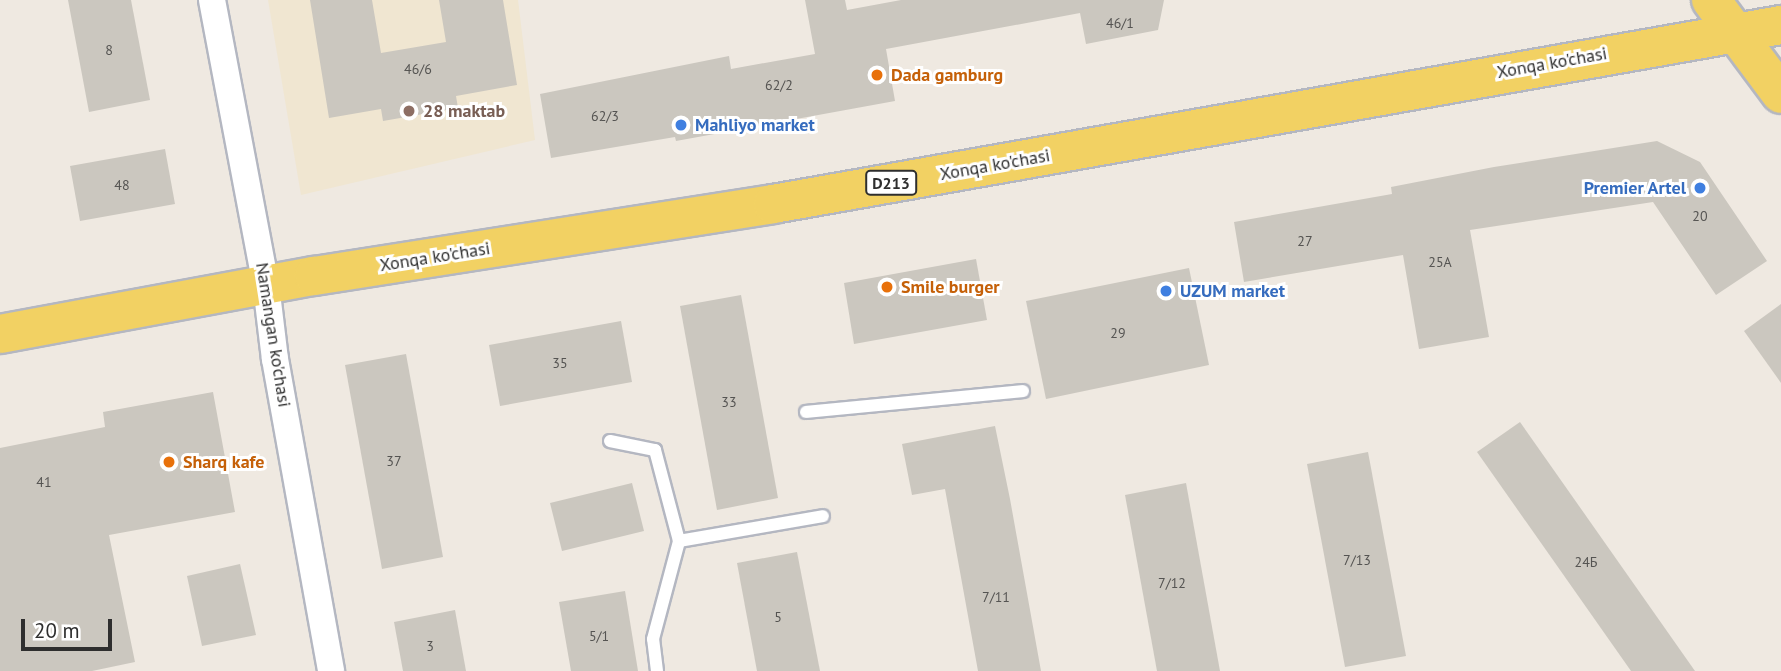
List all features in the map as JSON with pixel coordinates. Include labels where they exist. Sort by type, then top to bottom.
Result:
[{"type":"main road","points":[[1711,0],[1781,94]]},
{"type":"main road","name":"Xonqa ko'chasi","points":[[0,334],[267,285],[799,200],[1735,31],[1781,25]]},
{"type":"street","name":"Namangan ko'chasi","points":[[212,0],[267,285],[275,359],[331,671]]},
{"type":"lane","points":[[806,412],[1023,391]]},
{"type":"lane","points":[[610,441],[655,450],[679,541],[653,639],[657,671]]},
{"type":"lane","points":[[679,541],[823,516]]},
{"type":"shaded area","name":"28 maktab","points":[[268,0],[518,0],[535,140],[301,195]]},
{"type":"building","points":[[68,0],[131,0],[150,100],[89,112]]},
{"type":"building","points":[[310,0],[372,0],[381,53],[446,42],[439,0],[503,0],[517,85],[456,96],[458,108],[383,121],[381,109],[329,118]]},
{"type":"building","points":[[805,0],[845,0],[847,10],[901,0],[1164,0],[1158,30],[1086,44],[1080,13],[886,49],[895,101],[676,141],[675,137],[551,158],[540,94],[729,56],[731,69],[815,54]]},
{"type":"building","points":[[1657,141],[1700,162],[1767,261],[1716,295],[1653,202],[1470,230],[1489,337],[1419,349],[1403,255],[1244,282],[1234,222],[1392,194],[1391,187],[1494,167]]},
{"type":"building","points":[[165,149],[175,204],[80,221],[70,166]]},
{"type":"building","points":[[976,259],[987,320],[854,344],[844,283]]},
{"type":"building","points":[[1189,268],[1209,365],[1046,399],[1026,301]]},
{"type":"building","points":[[741,295],[778,498],[717,510],[680,306]]},
{"type":"building","points":[[1781,304],[1781,383],[1744,331]]},
{"type":"building","points":[[621,321],[632,382],[500,406],[489,345]]},
{"type":"building","points":[[406,354],[443,557],[382,569],[345,365]]},
{"type":"building","points":[[213,392],[235,512],[109,535],[135,662],[92,671],[0,671],[0,448],[105,427],[103,412]]},
{"type":"building","points":[[1520,422],[1695,671],[1631,671],[1477,452]]},
{"type":"building","points":[[995,426],[1041,671],[978,671],[945,489],[912,495],[902,444]]},
{"type":"building","points":[[1368,452],[1406,656],[1345,667],[1307,464]]},
{"type":"building","points":[[632,483],[644,531],[562,551],[550,503]]},
{"type":"building","points":[[1186,483],[1220,671],[1157,671],[1125,495]]},
{"type":"building","points":[[797,552],[820,671],[757,671],[737,563]]},
{"type":"building","points":[[240,564],[256,635],[202,646],[187,576]]},
{"type":"building","points":[[625,591],[638,671],[571,671],[559,602]]},
{"type":"building","points":[[455,610],[466,671],[403,671],[394,622]]},
{"type":"place","name":"Dada gamburg","points":[[877,75]]},
{"type":"place","name":"28 maktab","points":[[409,111]]},
{"type":"place","name":"Mahliyo market","points":[[681,125]]},
{"type":"place","name":"Premier Artel","points":[[1700,188]]},
{"type":"place","name":"Smile burger","points":[[887,287]]},
{"type":"place","name":"UZUM market","points":[[1166,291]]},
{"type":"place","name":"Sharq kafe","points":[[169,462]]}]
